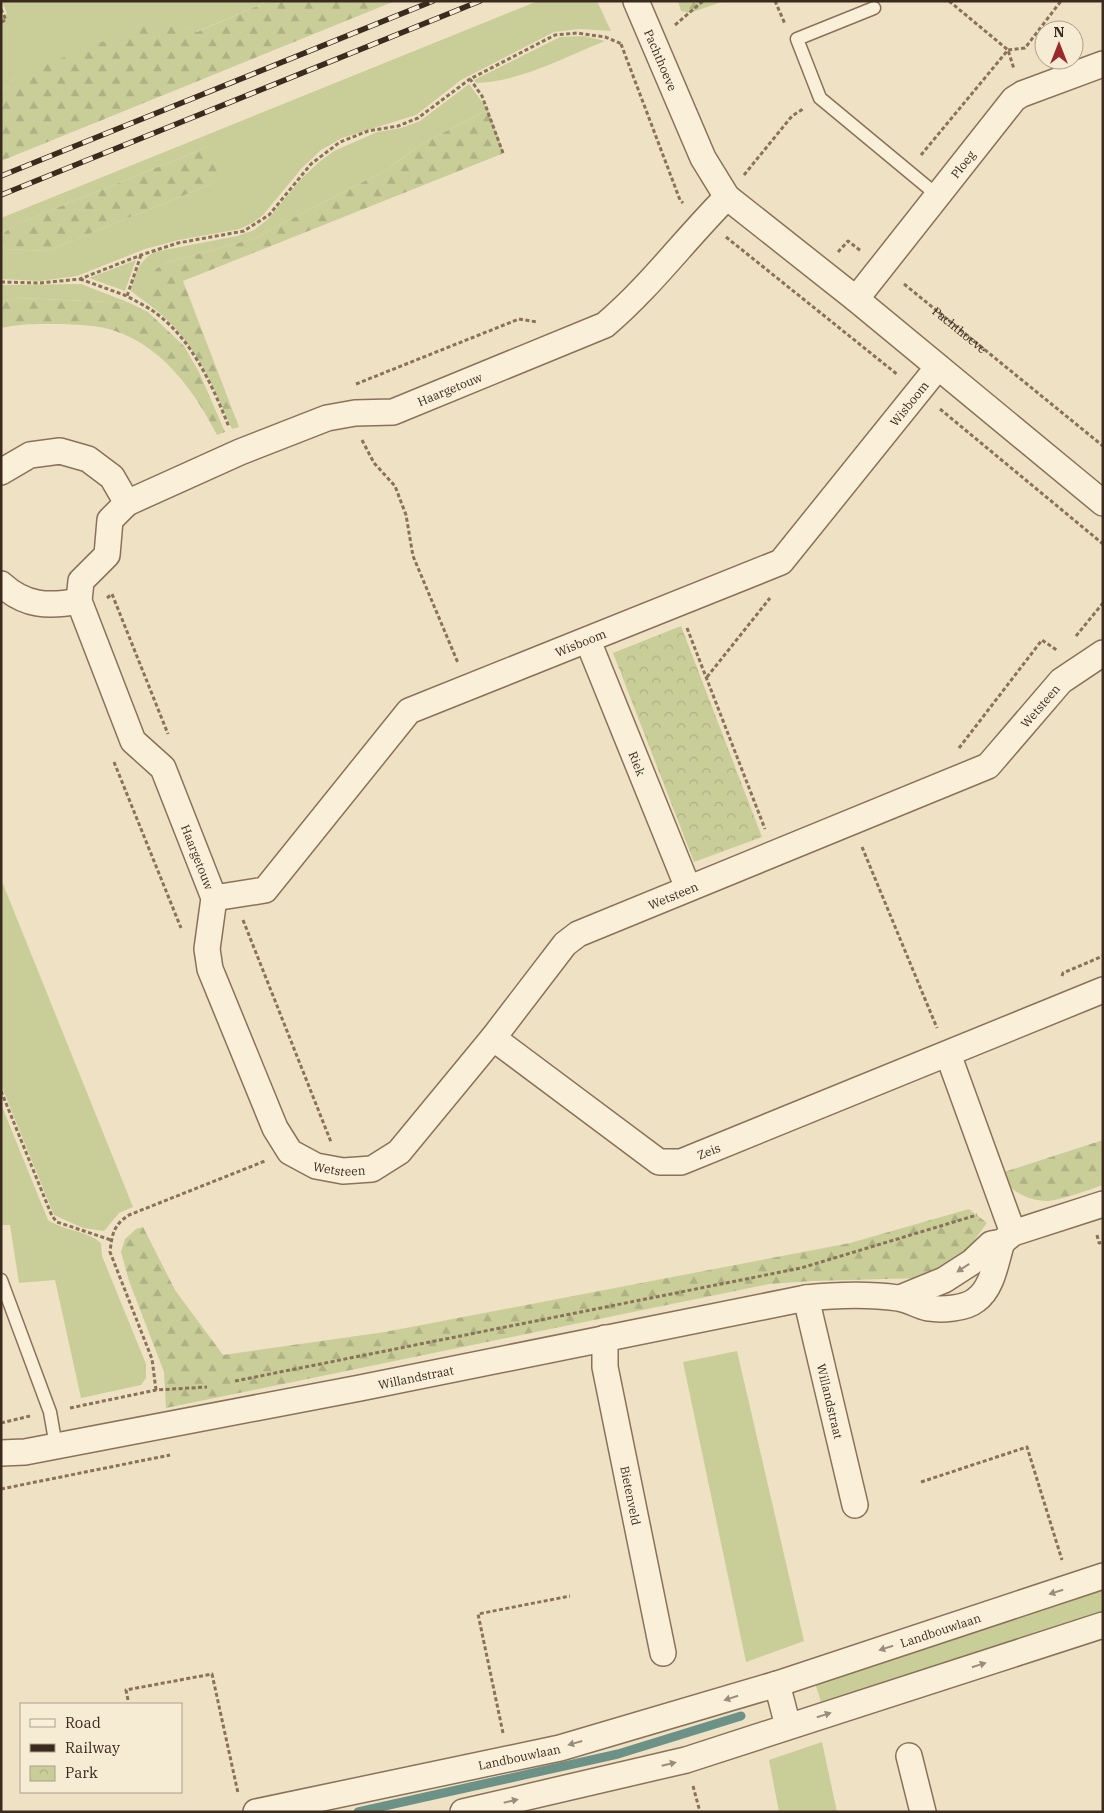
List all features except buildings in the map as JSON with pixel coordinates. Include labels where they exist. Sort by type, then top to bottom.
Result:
[{"type":"street","name":"Pachthoeve","points":[[636,1],[703,158],[727,197],[822,271],[1103,503]]},
{"type":"street","name":"Ploeg","points":[[856,299],[1014,99],[1101,61]]},
{"type":"street","name":"Haargetouw","points":[[290,1152],[271,1119],[210,969],[207,949],[224,897],[163,768],[134,741],[79,602],[81,581],[107,555],[110,520],[127,503],[240,452],[327,418],[354,413],[393,412],[605,325],[631,304],[696,228],[727,197]]},
{"type":"street","name":"Wisboom","points":[[224,897],[265,890],[409,711],[588,641],[781,562],[938,367]]},
{"type":"street","points":[[1,472],[30,455],[60,451],[88,459],[112,477],[127,503]]},
{"type":"street","points":[[1,584],[11,593],[32,602],[56,606],[79,602]]},
{"type":"street","name":"Riek","points":[[588,641],[688,888]]},
{"type":"street","name":"Wetsteen","points":[[290,1152],[316,1166],[343,1171],[372,1169],[399,1152],[493,1038],[565,944],[578,934],[988,766],[1062,681],[1103,653]]},
{"type":"street","name":"Zeis","points":[[493,1038],[660,1162],[682,1162],[1103,990]]},
{"type":"street","points":[[948,1054],[1003,1208],[1008,1238]]},
{"type":"street","name":"Willandstraat","points":[[900,1298],[944,1280],[972,1262],[991,1244],[1103,1204]]},
{"type":"street","name":"Willandstraat","points":[[1,1460],[13,1452],[56,1446],[360,1388],[806,1298],[833,1295],[900,1298],[927,1308],[961,1307],[976,1300],[988,1287],[1008,1238]]},
{"type":"street","name":"Willandstraat","points":[[806,1298],[855,1505]]},
{"type":"street","name":"Bietenveld","points":[[605,1338],[605,1367],[663,1653]]},
{"type":"street","name":"Landbouwlaan","points":[[248,1807],[509,1758],[578,1743],[777,1684],[1103,1576]]},
{"type":"street","points":[[463,1812],[686,1760],[1103,1625]]},
{"type":"street","points":[[777,1684],[788,1726]]},
{"type":"street","points":[[910,1756],[923,1812]]},
{"type":"lane","points":[[874,8],[797,39],[820,98],[937,195]]},
{"type":"lane","points":[[1,1280],[50,1412],[56,1446]]},
{"type":"path","points":[[1,282],[40,283],[80,279],[178,243],[244,231],[269,214],[311,164],[340,142],[368,132],[398,126],[418,118],[470,79],[555,35],[577,33],[605,37],[620,44],[652,37],[681,21],[703,1]]},
{"type":"path","points":[[949,1],[1008,50],[1022,94]]},
{"type":"path","points":[[907,171],[1008,50],[1025,48],[1061,1]]},
{"type":"path","points":[[1,9],[6,20],[1,22]]},
{"type":"path","points":[[470,79],[482,96],[503,153]]},
{"type":"path","points":[[727,197],[792,116],[820,98]]},
{"type":"path","name":"Pachthoeve","points":[[822,271],[848,241],[882,266],[1103,446]]},
{"type":"path","points":[[127,296],[141,255]]},
{"type":"path","points":[[80,279],[127,296],[157,314],[186,344],[197,359],[240,452]]},
{"type":"path","points":[[327,418],[351,386],[519,319],[537,322],[546,319]]},
{"type":"path","points":[[354,413],[364,448],[374,463],[395,486],[406,515],[413,556],[468,688]]},
{"type":"path","points":[[706,677],[771,596]]},
{"type":"path","points":[[1074,639],[1103,603]]},
{"type":"path","points":[[678,604],[774,853]]},
{"type":"path","points":[[957,750],[1042,640],[1081,668]]},
{"type":"path","points":[[110,754],[188,946],[207,949]]},
{"type":"path","points":[[851,821],[948,1054]]},
{"type":"path","points":[[224,897],[343,1171]]},
{"type":"path","points":[[1,1091],[52,1216],[58,1222],[111,1240]]},
{"type":"path","points":[[156,1390],[152,1359],[110,1252],[111,1240],[118,1223],[129,1215],[290,1152]]},
{"type":"path","points":[[227,1383],[801,1268],[1003,1208]]},
{"type":"path","points":[[1,1423],[156,1390],[208,1387]]},
{"type":"path","points":[[921,1482],[1027,1447],[1070,1587]]},
{"type":"path","points":[[509,1758],[478,1614],[570,1596]]},
{"type":"path","points":[[128,1700],[126,1690],[212,1674],[248,1807]]},
{"type":"green space","points":[[2,1],[269,1],[196,32],[183,25],[15,77],[1,93],[1,17],[7,14]]},
{"type":"green space","points":[[269,1],[395,1],[1,161],[1,93],[15,77],[151,22],[183,25],[197,32]]},
{"type":"green space","points":[[538,1],[597,1],[611,31],[580,29],[554,32],[461,80],[416,115],[342,138],[321,150],[302,168],[263,215],[240,229],[179,240],[145,249],[77,276],[40,281],[1,279],[1,244],[6,249],[47,251],[214,183],[218,147],[210,146],[22,222],[6,230],[1,236],[1,218]]},
{"type":"green space","points":[[678,1],[724,1],[690,13],[681,11]]},
{"type":"green space","points":[[584,36],[605,41],[526,73],[493,82],[476,83],[474,80],[560,37]]},
{"type":"green space","points":[[469,84],[488,110],[423,143],[386,170],[253,239],[165,263],[140,298],[131,291],[133,279],[138,268],[149,255],[154,252],[237,236],[254,230],[268,219],[302,178],[334,151],[377,132],[401,128],[420,121]]},
{"type":"green space","points":[[488,110],[504,153],[183,281],[239,427],[232,429],[206,373],[186,341],[158,311],[140,298],[156,269],[165,263],[253,239],[386,170],[423,143]]},
{"type":"green space","points":[[210,146],[218,147],[222,161],[221,170],[214,183],[47,251],[6,249],[1,244],[4,232],[22,222]]},
{"type":"green space","points":[[136,260],[125,291],[89,278]]},
{"type":"green space","points":[[81,284],[130,303],[20,298],[1,302],[1,285]]},
{"type":"green space","points":[[20,298],[130,303],[148,312],[184,346],[199,372],[225,432],[217,435],[199,403],[176,373],[148,348],[132,338],[96,326],[32,324],[1,328],[1,302]]},
{"type":"green space","points":[[681,626],[762,837],[694,862],[613,653]]},
{"type":"green space","points":[[1,879],[133,1207],[119,1213],[104,1231],[83,1228],[54,1215],[1,1085]]},
{"type":"green space","points":[[1,1104],[48,1220],[54,1224],[89,1235],[101,1243],[102,1256],[146,1364],[146,1378],[141,1385],[81,1398],[55,1280],[19,1283],[10,1225],[1,1225]]},
{"type":"green space","points":[[1103,1140],[1103,1185],[1082,1192],[1050,1201],[1032,1199],[1013,1190],[1001,1173]]},
{"type":"green space","points":[[969,1209],[987,1223],[967,1250],[924,1278],[769,1284],[166,1408],[164,1372],[129,1281],[121,1252],[125,1239],[136,1229],[143,1227],[175,1290],[223,1355],[385,1332],[850,1243]]},
{"type":"green space","points":[[737,1351],[804,1641],[746,1662],[683,1362]]},
{"type":"green space","points":[[1103,1589],[1103,1611],[821,1702],[815,1683]]},
{"type":"green space","points":[[822,1742],[837,1812],[779,1812],[769,1760]]},
{"type":"waterway","points":[[358,1812],[618,1754],[741,1716]]},
{"type":"railway","points":[[1,176],[433,1]]},
{"type":"railway","points":[[1,195],[480,1]]}]
